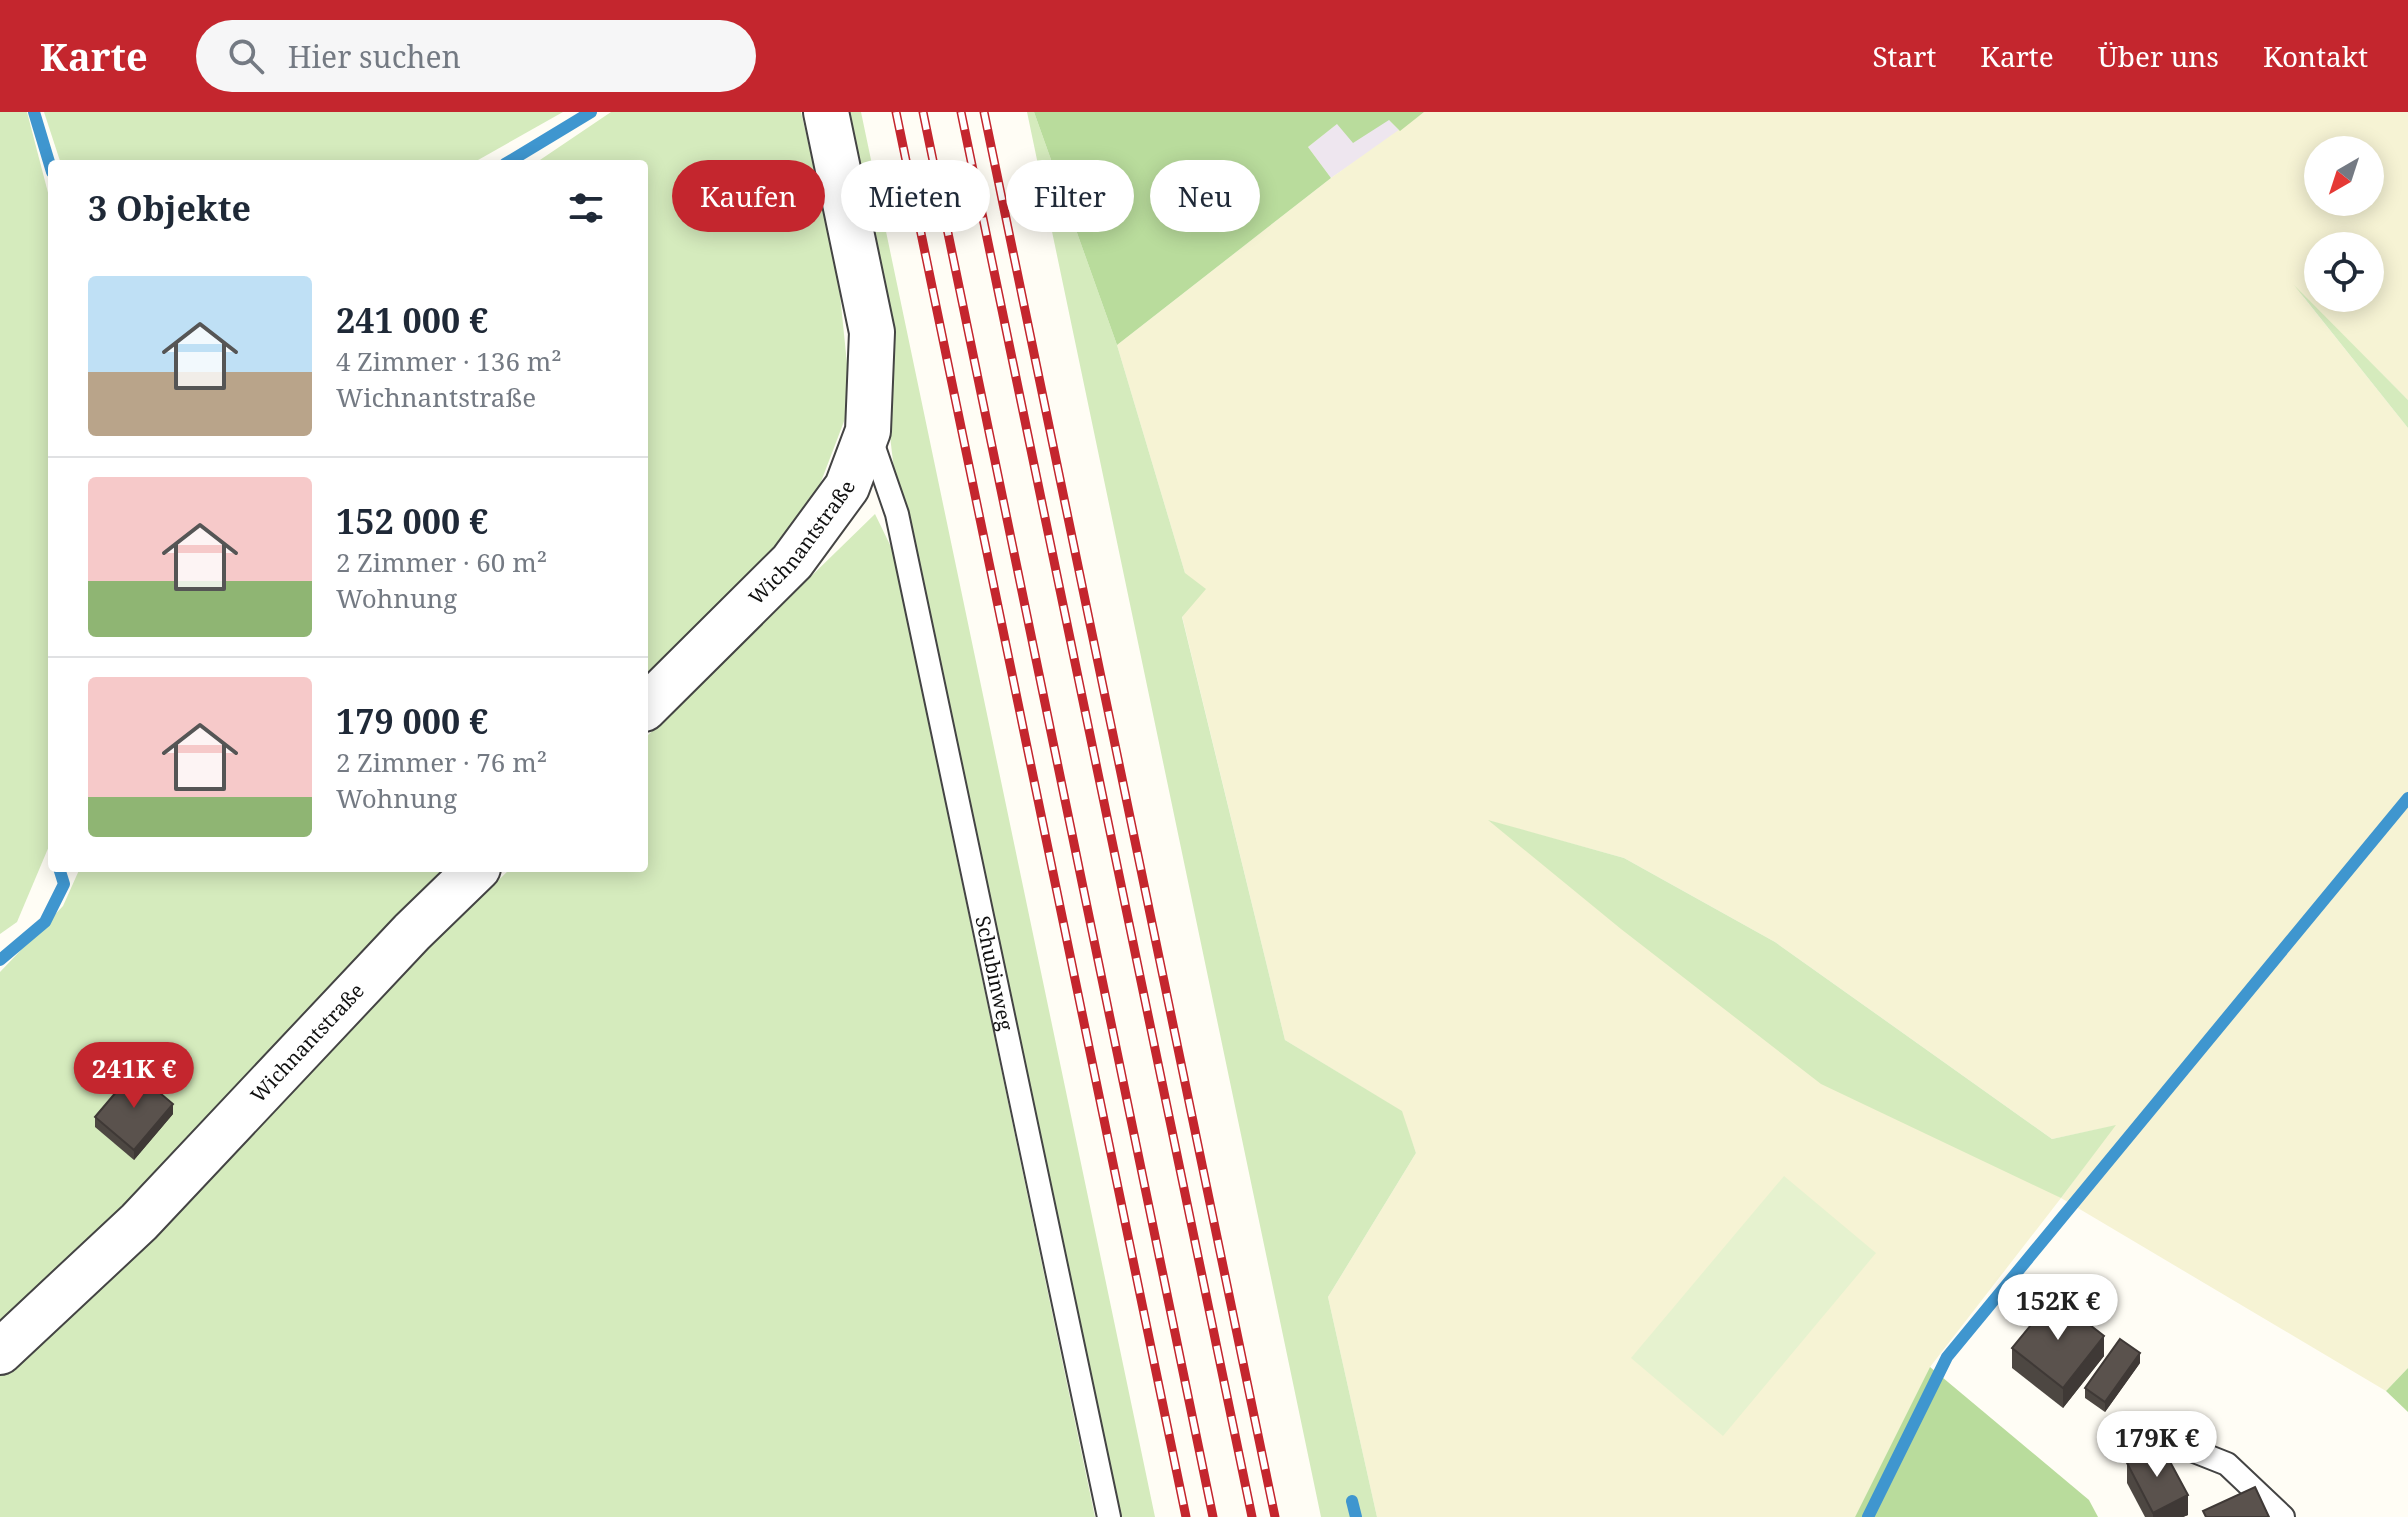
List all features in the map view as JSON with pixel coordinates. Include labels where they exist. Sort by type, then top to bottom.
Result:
[{"type":"street","name":"Wichnantstraße","points":[[648,705],[792,562],[847,487],[868,431],[872,332],[826,112]]},
{"type":"street","name":"Wichnantstraße","points":[[0,1352],[139,1222],[412,932],[474,872]]},
{"type":"lane","name":"Schubinweg","points":[[868,431],[897,514],[1109,1517]]},
{"type":"lane","points":[[2136,1428],[2227,1464],[2283,1517]]},
{"type":"shaded area","points":[[1424,112],[2408,112],[2408,400],[2319,312],[2384,312],[2384,232],[2304,232],[2304,297],[2301,294],[2304,312],[2315,312],[2408,428],[2408,1368],[2386,1391],[2061,1198],[1930,1367],[1855,1517],[1377,1517],[1328,1297],[1416,1153],[1401,1111],[1285,1040],[1182,616],[1185,573],[1117,345],[1331,178]],"holes":[[[1490,821],[1624,858],[1775,942],[2052,1139],[2114,1126],[2061,1198]]]},
{"type":"shaded area","points":[[1389,120],[1400,131],[1331,178],[1308,147],[1338,123]]},
{"type":"green space","points":[[0,112],[27,112],[48,193],[48,848],[17,922],[0,934]]},
{"type":"green space","points":[[44,112],[563,112],[478,160],[60,160]]},
{"type":"green space","points":[[611,112],[801,112],[812,160],[672,160],[672,232],[825,232],[825,214],[837,265],[851,403],[811,508],[726,607],[648,679],[648,160],[540,160]]},
{"type":"green space","points":[[832,112],[861,112],[871,160],[842,160]]},
{"type":"green space","points":[[1027,112],[1034,112],[1051,160],[1037,160]]},
{"type":"green space","points":[[1034,112],[1424,112],[1400,131],[1389,120],[1353,143],[1337,124],[1308,147],[1331,178],[1117,345],[1077,232],[1134,232],[1134,160],[1051,160]]},
{"type":"green space","points":[[857,232],[886,232],[1155,1517],[1118,1517],[895,479],[878,332]]},
{"type":"green space","points":[[1052,232],[1077,232],[1117,345],[1185,573],[1206,589],[1182,617],[1285,1040],[1402,1111],[1416,1153],[1328,1297],[1377,1517],[1321,1517]]},
{"type":"green space","points":[[2316,312],[2321,312],[2408,400],[2408,428]]},
{"type":"green space","points":[[875,514],[892,549],[1095,1517],[0,1517],[0,972],[63,906],[78,872],[450,872],[256,1115],[507,872],[648,872],[648,735]]},
{"type":"green space","points":[[1488,820],[1624,858],[1775,942],[2052,1139],[2116,1125],[2061,1198],[1821,1084],[1621,929]]},
{"type":"green space","points":[[1784,1176],[1876,1253],[1723,1436],[1631,1358]]},
{"type":"green space","points":[[1930,1367],[2089,1500],[2098,1517],[1855,1517]]},
{"type":"green space","points":[[2408,1368],[2408,1412],[2386,1391]]},
{"type":"building","points":[[134,1071],[173,1104],[134,1150],[95,1117]]},
{"type":"building","points":[[2054,1297],[2104,1336],[2063,1388],[2012,1348]]},
{"type":"building","points":[[2120,1339],[2140,1353],[2105,1402],[2085,1388]]},
{"type":"building","points":[[2161,1445],[2188,1495],[2153,1513],[2127,1463]]},
{"type":"building","points":[[2255,1487],[2269,1517],[2206,1517],[2203,1511]]},
{"type":"waterway","points":[[34,112],[48,160]]},
{"type":"waterway","points":[[512,160],[591,112]]},
{"type":"waterway","points":[[1868,1517],[1947,1357],[2408,798]]},
{"type":"waterway","points":[[0,960],[45,922],[64,884],[60,872]]},
{"type":"waterway","points":[[1352,1501],[1356,1517]]},
{"type":"railway","points":[[896,112],[1186,1517]]},
{"type":"railway","points":[[923,112],[1213,1517]]},
{"type":"railway","points":[[961,112],[1252,1517]]},
{"type":"railway","points":[[984,112],[1275,1517]]}]
